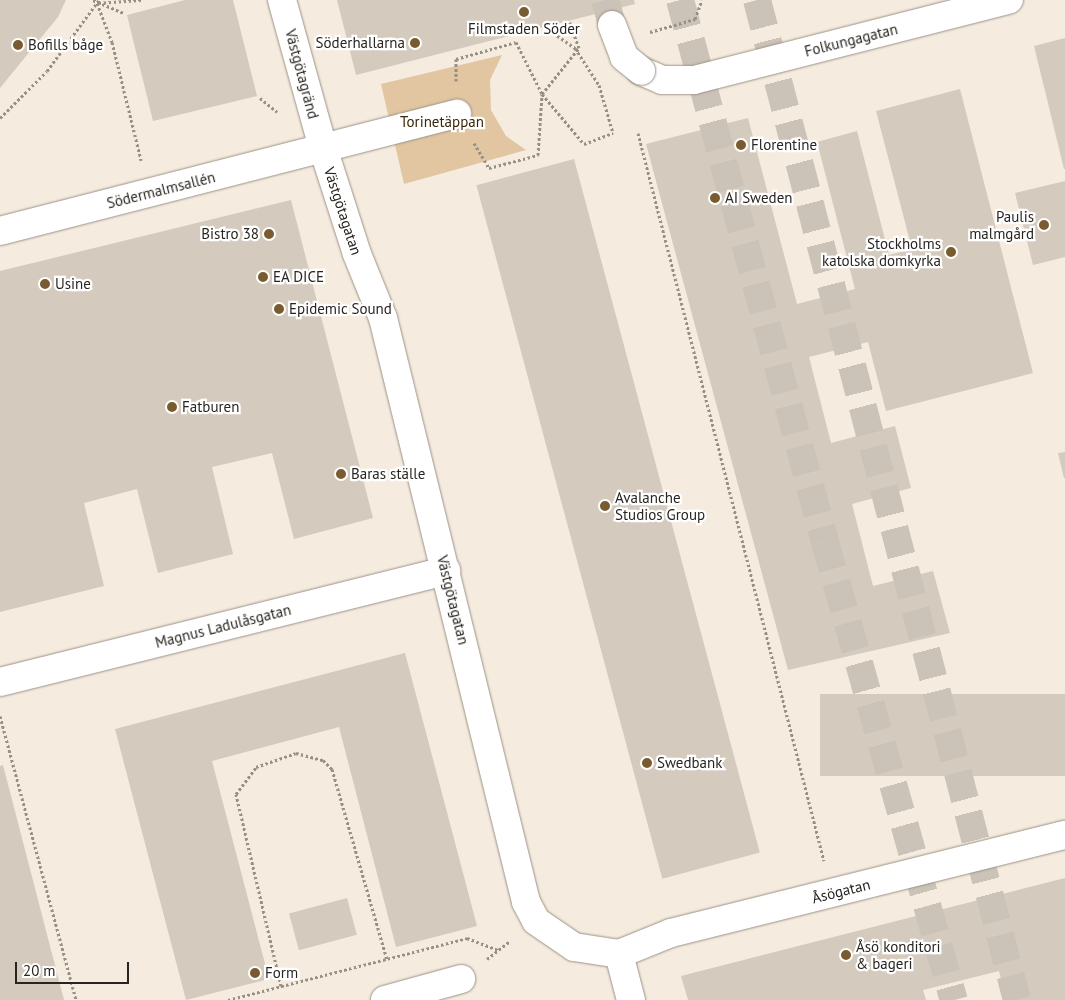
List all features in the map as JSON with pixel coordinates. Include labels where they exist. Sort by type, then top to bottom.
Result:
[{"type":"street","name":"Västgötagränd","points":[[282,0],[323,148]]},
{"type":"street","name":"Folkungagatan","points":[[612,25],[624,57],[641,71],[662,80],[694,80],[1009,0]]},
{"type":"street","name":"Södermalmsallén","points":[[0,231],[457,114]]},
{"type":"street","name":"Västgötagatan","points":[[323,148],[357,254],[383,318],[526,902],[536,921],[574,947],[619,954]]},
{"type":"street","name":"Magnus Ladulåsgatan","points":[[0,682],[446,571]]},
{"type":"street","name":"Åsögatan","points":[[619,954],[671,933],[1065,835]]},
{"type":"street","points":[[619,954],[631,1000]]},
{"type":"street","points":[[385,1000],[461,979]]},
{"type":"path","points":[[92,0],[123,13]]},
{"type":"path","points":[[98,2],[141,0]]},
{"type":"path","points":[[641,34],[695,19],[702,0]]},
{"type":"path","points":[[0,118],[47,71],[98,2]]},
{"type":"path","points":[[98,2],[112,42],[150,193]]},
{"type":"path","points":[[489,168],[538,155],[542,94],[579,48],[569,21]]},
{"type":"path","points":[[456,59],[516,42],[542,94],[584,144],[612,133],[599,85],[575,48],[545,27]]},
{"type":"path","points":[[638,133],[832,893]]},
{"type":"path","points":[[0,715],[76,1000]]},
{"type":"path","points":[[281,986],[236,794],[256,767],[296,753],[323,760],[332,768],[386,959]]},
{"type":"path","points":[[461,979],[536,921]]},
{"type":"path","points":[[228,1000],[467,938],[498,950]]},
{"type":"green space","name":"Torinetäppan","points":[[502,55],[490,80],[491,110],[506,136],[526,150],[404,184],[381,84]]},
{"type":"building","name":"Bofills båge","points":[[0,0],[66,0],[58,17],[0,88]]},
{"type":"building","points":[[185,0],[233,0],[257,96],[153,121],[127,15]]},
{"type":"building","name":"Söderhallarna","points":[[337,0],[634,0],[635,4],[356,75]]},
{"type":"building","points":[[1065,38],[1065,169],[1064,169],[1034,46]]},
{"type":"building","points":[[960,89],[1033,373],[886,411],[868,342],[809,357],[831,443],[895,426],[911,488],[852,504],[873,586],[933,571],[950,633],[788,670],[646,144],[748,118],[797,304],[855,289],[817,142],[857,131],[889,255],[912,249],[876,111]]},
{"type":"building","points":[[574,159],[760,853],[662,879],[476,185]]},
{"type":"building","name":"Paulis malmgård","points":[[1065,181],[1065,257],[1033,265],[1015,193]]},
{"type":"building","name":"Fatburen","points":[[291,200],[373,518],[294,539],[272,453],[212,467],[233,554],[158,573],[137,489],[84,503],[104,586],[0,612],[0,271]]},
{"type":"building","points":[[1065,452],[1065,478],[1064,478],[1058,453]]},
{"type":"building","points":[[405,653],[477,926],[396,947],[339,727],[212,761],[269,979],[186,1000],[115,729]]},
{"type":"building","points":[[820,694],[1065,694],[1065,776],[820,776]]},
{"type":"building","points":[[3,765],[64,1000],[0,1000],[0,766]]},
{"type":"building","points":[[1065,878],[1065,1000],[1006,1000],[999,971],[923,990],[926,1000],[688,1000],[681,976]]},
{"type":"building","points":[[347,898],[357,935],[299,950],[289,914]]},
{"type":"tunnel","points":[[605,0],[612,25]]},
{"type":"tunnel","points":[[680,0],[825,542],[954,1000]]},
{"type":"tunnel","points":[[757,0],[1017,1000]]},
{"type":"place","name":"Filmstaden Söder","points":[[524,12]]},
{"type":"place","name":"Söderhallarna","points":[[415,43]]},
{"type":"place","name":"Bofills båge","points":[[18,45]]},
{"type":"place","name":"Florentine","points":[[741,145]]},
{"type":"place","name":"AI Sweden","points":[[715,198]]},
{"type":"place","name":"Paulis malmgård","points":[[1044,225]]},
{"type":"place","name":"Bistro 38","points":[[269,234]]},
{"type":"place","name":"Stockholms katolska domkyrka","points":[[951,252]]},
{"type":"place","name":"EA DICE","points":[[263,277]]},
{"type":"place","name":"Usine","points":[[45,284]]},
{"type":"place","name":"Epidemic Sound","points":[[279,309]]},
{"type":"place","name":"Fatburen","points":[[172,407]]},
{"type":"place","name":"Baras ställe","points":[[341,474]]},
{"type":"place","name":"Avalanche Studios Group","points":[[605,506]]},
{"type":"place","name":"Swedbank","points":[[647,763]]},
{"type":"place","name":"Åsö konditori & bageri","points":[[846,955]]},
{"type":"place","name":"Form","points":[[255,973]]}]
